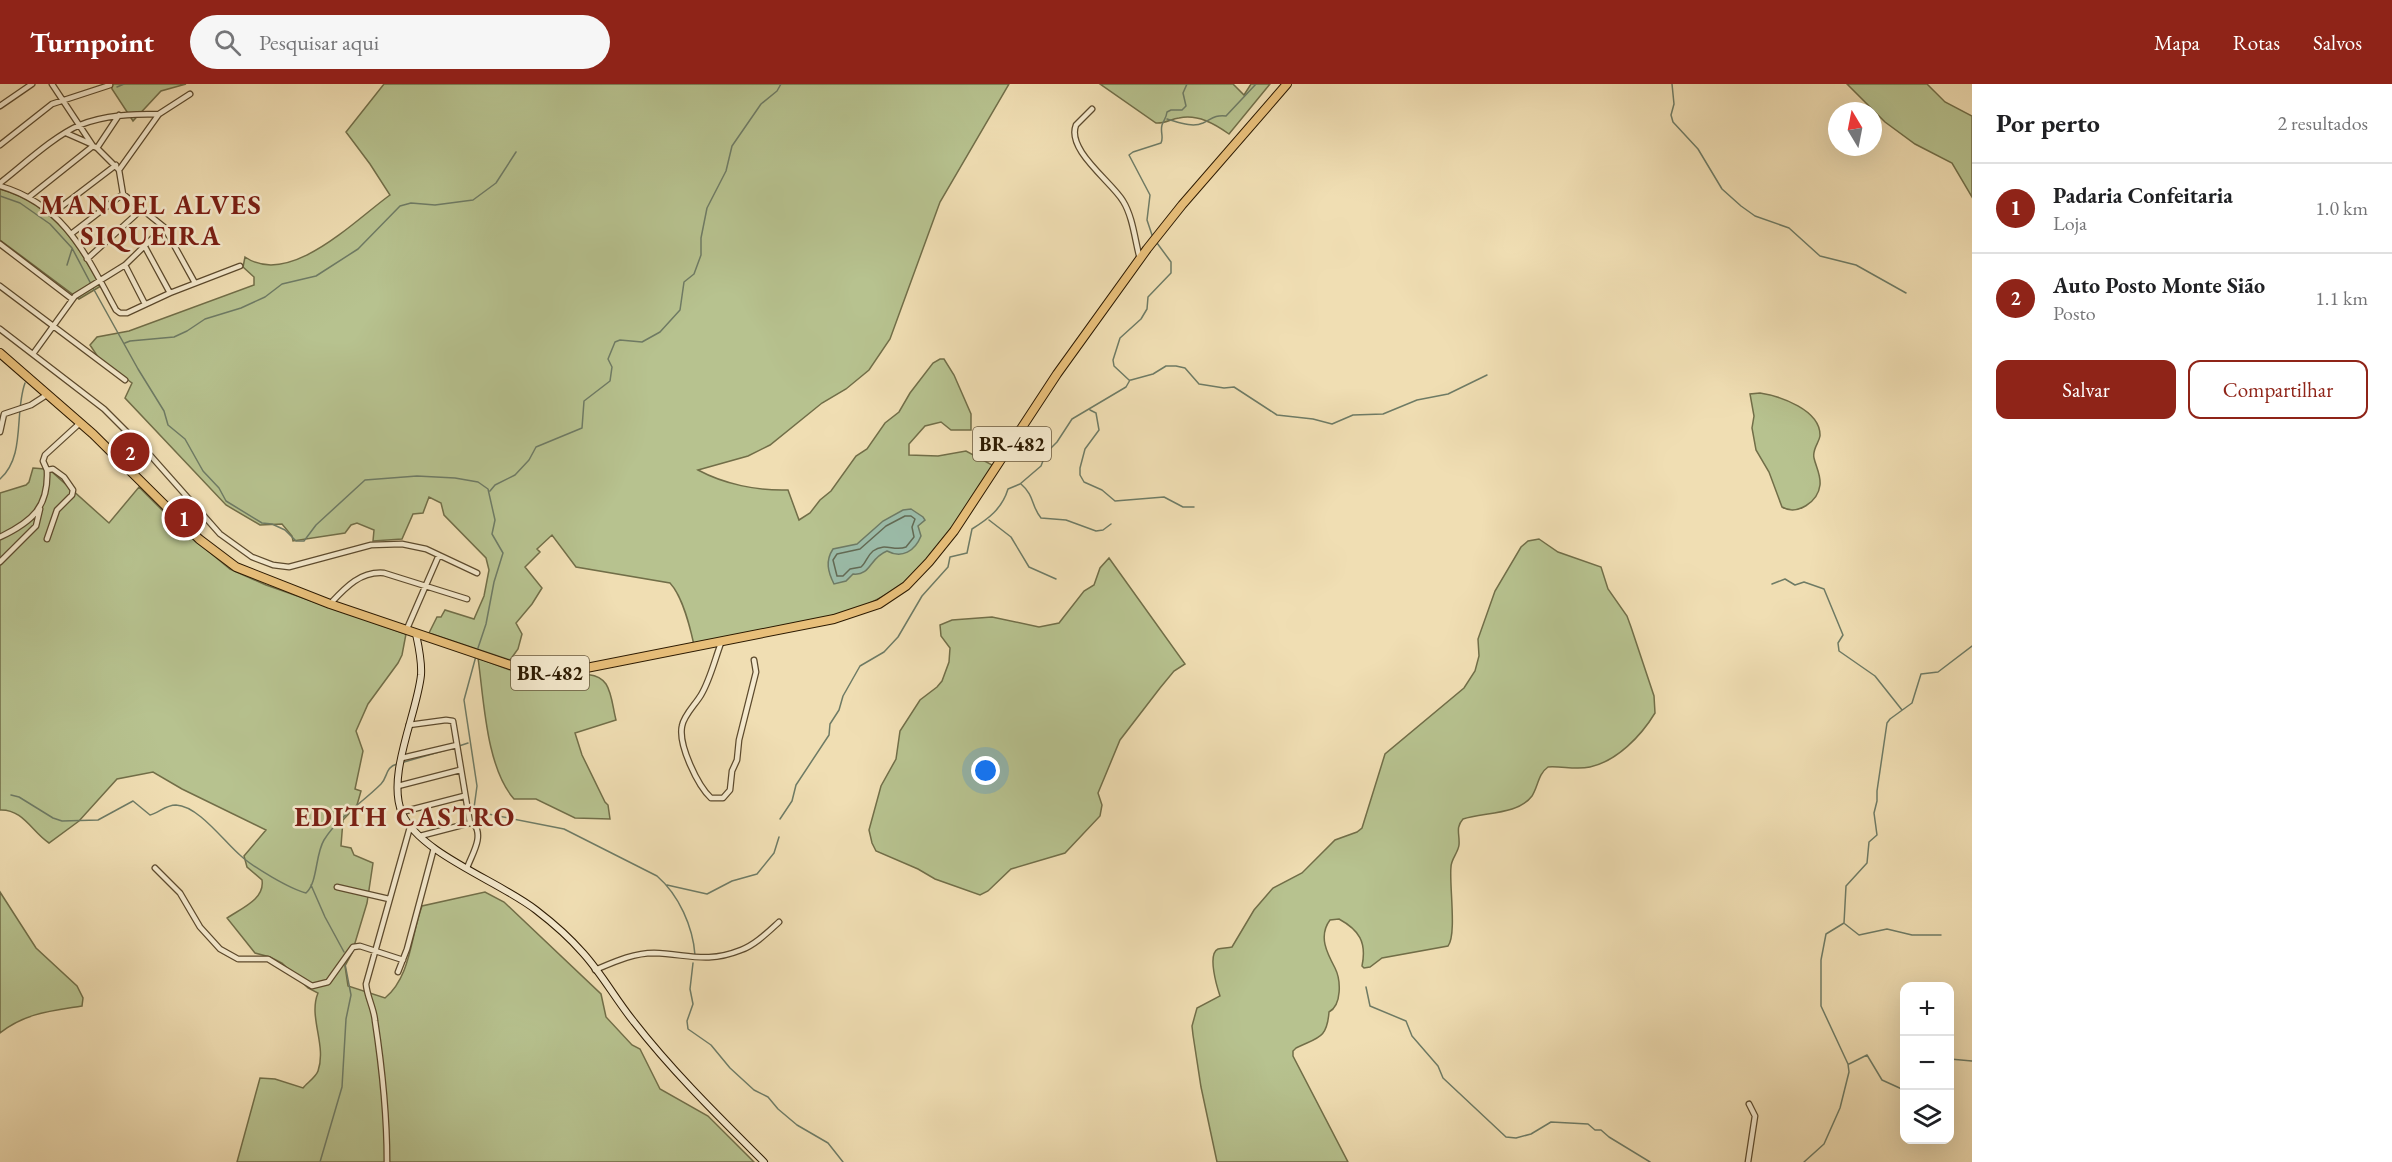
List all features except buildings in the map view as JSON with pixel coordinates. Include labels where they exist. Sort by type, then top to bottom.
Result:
[{"type":"highway","name":"BR-482","points":[[0,353],[109,450],[178,519],[225,560],[246,572],[330,604],[528,671],[546,673],[721,643],[851,615],[886,600],[911,582],[954,531],[1057,374],[1140,259],[1182,205],[1287,84]]},
{"type":"street","points":[[0,106],[32,84]]},
{"type":"street","points":[[52,84],[94,146],[118,168],[123,194],[164,227],[195,283]]},
{"type":"street","points":[[0,145],[41,111],[62,99],[110,85]]},
{"type":"street","points":[[53,213],[118,168],[159,114],[190,94]]},
{"type":"street","points":[[1092,109],[1076,125],[1075,138],[1096,172],[1123,202],[1140,259]]},
{"type":"street","points":[[159,114],[119,115],[79,125],[0,185],[29,197],[53,213],[71,234],[116,310],[120,313],[240,266]]},
{"type":"street","points":[[29,197],[94,146],[119,115]]},
{"type":"street","points":[[66,133],[94,146]]},
{"type":"street","points":[[71,234],[123,194]]},
{"type":"street","points":[[87,260],[141,210]]},
{"type":"street","points":[[33,354],[72,299],[125,265],[164,227]]},
{"type":"street","points":[[0,245],[72,299]]},
{"type":"street","points":[[144,247],[170,293]]},
{"type":"street","points":[[125,265],[145,304]]},
{"type":"street","points":[[0,286],[125,380]]},
{"type":"street","points":[[1,331],[104,409],[220,534],[261,562],[281,566],[298,566],[355,549],[382,544],[412,546],[439,555],[477,573]]},
{"type":"street","points":[[0,432],[4,414],[32,405],[48,394]]},
{"type":"street","points":[[0,562],[36,526],[47,486],[47,470],[43,461],[45,455],[80,423]]},
{"type":"street","points":[[109,450],[126,431]]},
{"type":"street","points":[[47,470],[53,469],[64,477],[74,490],[57,510],[47,539]]},
{"type":"street","points":[[0,537],[15,530],[40,510]]},
{"type":"street","points":[[406,630],[439,555]]},
{"type":"street","points":[[330,604],[351,582],[375,573],[384,573],[467,599]]},
{"type":"street","points":[[416,634],[421,676],[402,758],[398,786],[398,799],[410,827],[434,848],[536,909],[575,945],[669,1065],[764,1162]]},
{"type":"street","points":[[721,643],[703,694],[681,728],[682,741],[697,780],[711,798],[723,798],[730,790],[739,740],[756,672],[754,660]]},
{"type":"street","points":[[409,725],[450,720],[454,724],[470,823]]},
{"type":"street","points":[[402,758],[457,745]]},
{"type":"street","points":[[398,786],[460,770]]},
{"type":"street","points":[[402,812],[464,796]]},
{"type":"street","points":[[420,836],[470,823],[477,827],[479,837],[467,868]]},
{"type":"street","points":[[387,1162],[386,1114],[375,1018],[367,991],[375,951],[410,827]]},
{"type":"street","points":[[398,972],[404,960],[434,848]]},
{"type":"street","points":[[155,868],[180,893],[211,940],[232,957],[268,959],[312,986],[328,982],[353,947],[360,946],[404,960]]},
{"type":"street","points":[[337,887],[389,899]]},
{"type":"street","points":[[595,970],[618,960],[653,953],[701,959],[719,957],[744,950],[779,922]]},
{"type":"street","points":[[1748,1162],[1755,1116],[1749,1104]]},
{"type":"green space","points":[[111,84],[186,84],[161,91],[133,121]]},
{"type":"green space","points":[[384,84],[1009,84],[940,202],[890,339],[869,370],[846,389],[822,403],[770,445],[748,456],[698,470],[741,486],[788,490],[799,520],[810,513],[831,491],[856,456],[867,449],[885,423],[899,412],[933,363],[944,359],[954,375],[971,414],[971,430],[951,430],[941,422],[925,426],[909,444],[909,455],[938,456],[966,451],[994,466],[932,555],[907,580],[893,590],[846,613],[694,645],[682,604],[670,583],[576,567],[552,535],[537,549],[540,552],[525,567],[542,588],[516,623],[522,634],[518,649],[510,660],[429,633],[437,617],[441,617],[445,610],[474,619],[484,596],[489,570],[486,558],[444,515],[441,503],[429,497],[423,513],[413,514],[402,539],[373,541],[374,530],[357,523],[351,525],[345,533],[293,541],[292,536],[282,524],[260,525],[226,505],[125,398],[132,383],[100,360],[90,345],[97,337],[129,331],[254,285],[254,277],[243,267],[245,257],[263,264],[282,264],[301,258],[341,234],[390,195],[346,132]]},
{"type":"green space","points":[[1100,84],[1233,84],[1244,95],[1251,84],[1270,84],[1229,134],[1212,123],[1193,117],[1156,123]]},
{"type":"green space","points":[[1847,84],[1927,84],[1945,102],[1972,116],[1972,197],[1952,163],[1915,144],[1885,122],[1882,119],[1882,102],[1865,102]]},
{"type":"green space","points":[[0,189],[35,204],[49,214],[71,239],[101,286],[79,299],[0,240]]},
{"type":"green space","points":[[1760,393],[1778,397],[1798,406],[1814,419],[1819,427],[1820,436],[1814,455],[1820,485],[1815,497],[1806,506],[1794,510],[1782,507],[1769,472],[1756,450],[1750,394]]},
{"type":"green space","points":[[33,468],[52,472],[109,523],[139,487],[178,526],[230,569],[266,585],[406,634],[398,663],[368,704],[356,731],[363,751],[355,789],[361,791],[357,805],[343,820],[341,846],[351,848],[354,855],[373,863],[367,903],[352,953],[345,966],[348,986],[385,998],[394,989],[405,967],[422,906],[485,892],[504,902],[601,994],[606,1017],[632,1045],[640,1049],[660,1089],[708,1116],[754,1162],[237,1162],[260,1078],[275,1079],[303,1088],[317,1073],[320,1061],[315,1012],[318,993],[308,988],[282,963],[255,953],[227,918],[260,893],[262,880],[247,867],[244,856],[266,830],[182,789],[153,772],[117,779],[79,821],[49,843],[21,817],[15,813],[0,810],[0,493],[26,485]]},
{"type":"green space","points":[[1539,539],[1558,552],[1601,567],[1608,589],[1627,616],[1654,696],[1655,713],[1635,739],[1610,759],[1585,768],[1548,767],[1542,773],[1532,796],[1518,807],[1463,819],[1458,828],[1458,848],[1451,864],[1452,931],[1448,946],[1382,958],[1370,967],[1364,968],[1362,966],[1362,943],[1356,932],[1339,919],[1330,920],[1326,926],[1324,938],[1338,979],[1338,998],[1329,1012],[1326,1027],[1320,1036],[1296,1048],[1293,1056],[1348,1162],[1217,1162],[1201,1087],[1192,1026],[1197,1008],[1220,996],[1213,964],[1215,952],[1218,949],[1232,947],[1254,910],[1273,888],[1302,873],[1335,840],[1362,828],[1385,754],[1464,688],[1475,671],[1479,656],[1478,639],[1495,591],[1521,547],[1528,541]]},
{"type":"green space","points":[[1109,558],[1185,664],[1174,671],[1120,740],[1098,793],[1102,805],[1100,816],[1065,853],[1011,869],[988,891],[980,895],[935,879],[876,851],[869,830],[881,786],[896,759],[900,731],[920,700],[942,681],[949,662],[950,648],[941,636],[940,625],[952,620],[992,617],[1039,627],[1059,623],[1084,591],[1094,585],[1100,568]]},
{"type":"green space","points":[[478,658],[534,677],[588,675],[601,679],[606,684],[616,720],[575,733],[582,755],[608,805],[610,819],[575,818],[536,799],[514,799],[497,769],[492,751]]},
{"type":"green space","points":[[0,892],[36,948],[77,986],[83,998],[82,1006],[49,1011],[29,1017],[0,1033]]},
{"type":"water","points":[[911,509],[925,520],[918,526],[921,536],[912,549],[903,554],[887,551],[863,572],[853,574],[846,581],[834,584],[828,566],[833,549],[857,544],[883,521],[903,510]]},
{"type":"waterway","points":[[117,87],[124,84]]},
{"type":"waterway","points":[[490,491],[495,485],[515,475],[529,460],[536,447],[582,428],[584,401],[610,381],[612,367],[608,359],[615,342],[620,340],[642,342],[660,332],[680,310],[684,282],[694,274],[701,255],[701,238],[707,208],[726,171],[732,146],[761,104],[777,91],[781,84]]},
{"type":"waterway","points":[[1152,235],[1147,220],[1150,195],[1129,155],[1161,143],[1162,128],[1167,112],[1182,110],[1186,106],[1183,93],[1187,84]]},
{"type":"waterway","points":[[1167,119],[1194,125],[1217,116],[1226,116],[1256,84]]},
{"type":"waterway","points":[[1672,84],[1674,104],[1671,115],[1673,122],[1698,149],[1722,189],[1741,206],[1755,216],[1789,228],[1820,256],[1856,265],[1906,293]]},
{"type":"waterway","points":[[125,343],[174,337],[205,319],[241,308],[265,297],[282,284],[316,276],[358,249],[400,206],[411,203],[435,205],[473,200],[496,183],[516,152]]},
{"type":"waterway","points":[[0,196],[20,203],[50,224],[72,248],[91,284]]},
{"type":"waterway","points":[[1129,380],[1114,366],[1113,360],[1120,338],[1141,319],[1147,309],[1148,297],[1171,273],[1171,262],[1157,243]]},
{"type":"waterway","points":[[67,265],[72,249]]},
{"type":"waterway","points":[[93,288],[164,411],[168,425],[185,439],[203,471],[219,488],[226,501],[262,523],[272,524],[285,530],[296,541],[304,541],[316,525],[365,480],[417,476],[455,478],[478,482],[488,489],[495,520],[492,534],[503,553],[477,651]]},
{"type":"waterway","points":[[1131,380],[1153,374],[1166,366],[1176,366],[1185,368],[1199,384],[1224,388],[1234,387],[1277,415],[1313,419],[1332,424],[1353,415],[1383,414],[1417,400],[1448,394],[1487,375]]},
{"type":"waterway","points":[[780,819],[792,801],[796,785],[829,735],[830,724],[860,666],[884,652],[898,637],[922,596],[948,567],[950,557],[967,553],[972,529],[994,513],[1008,489],[1020,484],[1041,466],[1046,453],[1057,442],[1072,419],[1126,387],[1130,380]]},
{"type":"waterway","points":[[0,479],[8,470],[13,459],[25,383]]},
{"type":"waterway","points":[[1090,410],[1096,413],[1099,430],[1085,449],[1080,468],[1080,475],[1084,482],[1102,490],[1115,501],[1164,497],[1183,507],[1194,507]]},
{"type":"waterway","points":[[1021,484],[1029,493],[1041,518],[1066,520],[1096,531],[1103,530],[1111,524]]},
{"type":"waterway","points":[[989,520],[1011,537],[1029,567],[1056,579]]},
{"type":"waterway","points":[[1772,584],[1785,579],[1795,585],[1804,582],[1824,589],[1843,635],[1838,643],[1839,651],[1875,676],[1902,710]]},
{"type":"waterway","points":[[1804,1162],[1824,1144],[1840,1108],[1849,1072],[1848,1064],[1821,1006],[1821,960],[1826,934],[1844,923],[1846,886],[1867,863],[1869,842],[1877,835],[1874,813],[1887,723],[1912,703],[1921,674],[1938,672],[1972,646]]},
{"type":"waterway","points":[[476,656],[464,700],[477,786],[474,808],[483,813],[564,829],[657,876],[672,892],[684,912],[695,955]]},
{"type":"waterway","points":[[459,746],[468,743]]},
{"type":"waterway","points":[[404,762],[446,750]]},
{"type":"waterway","points":[[11,795],[19,797],[62,821],[98,820],[133,801],[150,815],[172,805],[185,807],[202,818],[254,866],[306,893],[313,882],[324,840],[343,817],[381,784],[390,767],[397,764]]},
{"type":"waterway","points":[[667,885],[707,894],[732,881],[757,874],[774,853],[779,837]]},
{"type":"waterway","points":[[311,885],[344,952]]},
{"type":"waterway","points":[[1845,924],[1859,935],[1887,929],[1912,935],[1941,935]]},
{"type":"waterway","points":[[693,963],[690,989],[693,1004],[687,1021],[688,1029],[711,1045],[730,1068],[754,1090],[768,1097],[797,1125],[828,1143],[843,1162]]},
{"type":"waterway","points":[[320,1162],[342,1087],[346,1019],[351,995],[345,964]]},
{"type":"waterway","points":[[1366,987],[1370,1006],[1406,1021],[1412,1036],[1438,1066],[1443,1078],[1506,1137],[1516,1138],[1531,1134],[1551,1122],[1588,1124],[1650,1162]]},
{"type":"waterway","points":[[1849,1064],[1867,1055],[1882,1080],[1900,1088]]},
{"type":"waterway","points":[[1954,1059],[1972,1061]]},
{"type":"place","name":"Auto Posto Monte Sião","points":[[130,452]]},
{"type":"place","name":"Padaria Confeitaria","points":[[184,518]]},
{"type":"district","name":"MANOEL ALVES SIQUEIRA","points":[[151,220]]},
{"type":"district","name":"EDITH CASTRO","points":[[405,817]]}]
